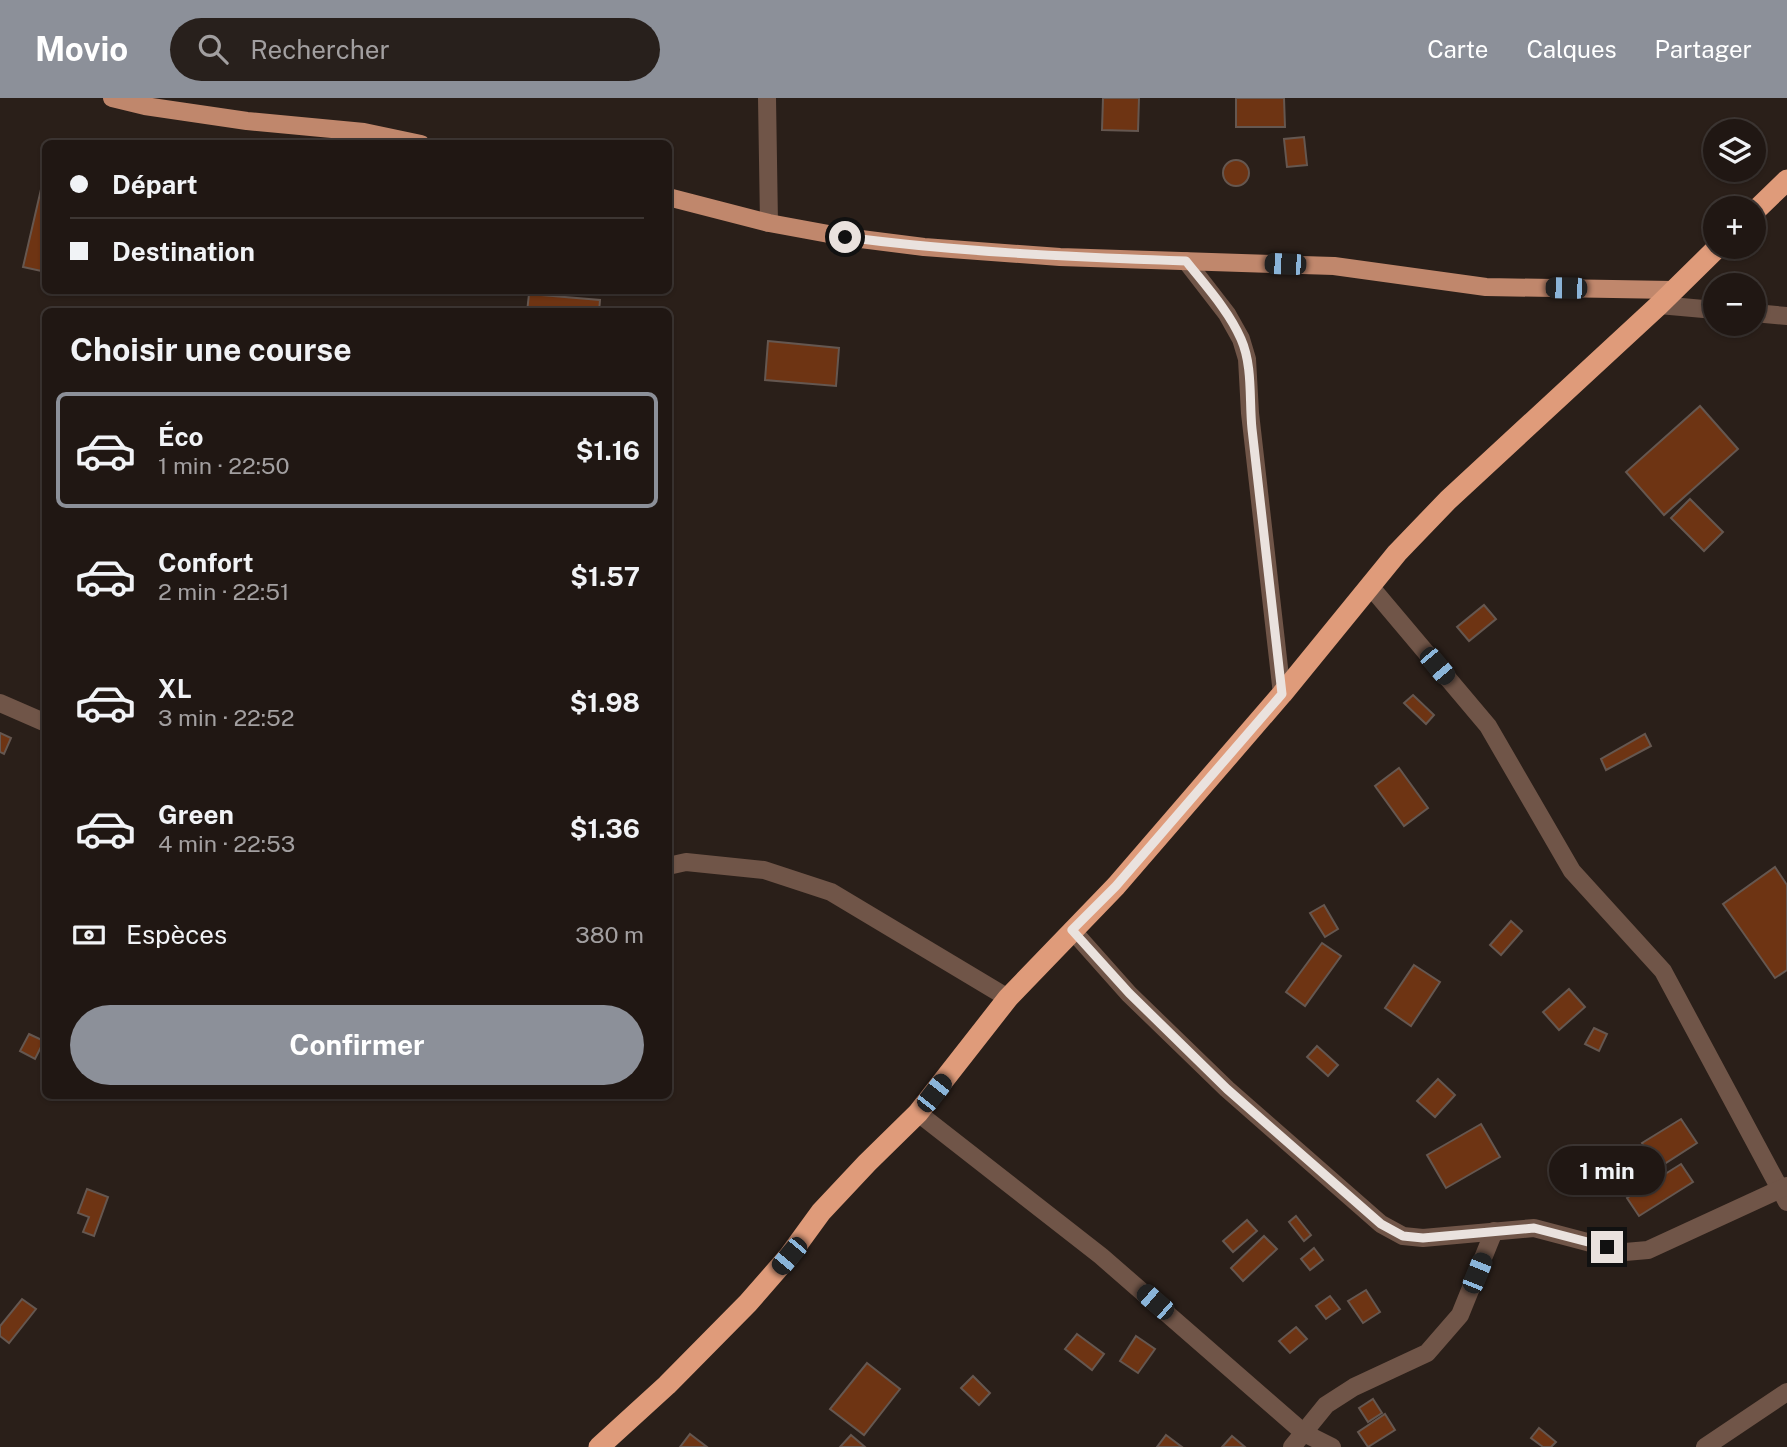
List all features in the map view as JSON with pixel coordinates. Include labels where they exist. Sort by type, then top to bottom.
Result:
[{"type":"highway","points":[[1766,200],[1787,180]]},
{"type":"highway","points":[[599,1447],[667,1385],[748,1303],[789,1256],[821,1212],[866,1163],[918,1113],[1008,998],[1116,886],[1282,694],[1397,553],[1448,500],[1705,259]]},
{"type":"main road","points":[[112,98],[183,112],[364,132],[402,140]]},
{"type":"main road","points":[[672,198],[769,223],[845,237],[924,247],[1060,257],[1334,266],[1486,287],[1665,298]]},
{"type":"street","points":[[767,98],[769,223]]},
{"type":"street","points":[[1186,261],[1227,314],[1241,339],[1247,359],[1250,413],[1282,694]]},
{"type":"street","points":[[1665,298],[1703,307]]},
{"type":"street","points":[[1766,314],[1787,316]]},
{"type":"street","points":[[1072,930],[1129,993],[1227,1089],[1381,1224],[1403,1236],[1423,1238],[1534,1228],[1625,1252],[1648,1250],[1785,1192],[1664,971],[1573,871],[1488,726],[1370,586]]},
{"type":"street","points":[[0,703],[42,721]]},
{"type":"street","points":[[672,865],[686,862],[764,870],[831,892],[1008,998]]},
{"type":"street","points":[[918,1113],[1101,1255],[1304,1433],[1332,1447]]},
{"type":"street","points":[[1292,1447],[1326,1405],[1354,1387],[1427,1353],[1460,1315],[1494,1231]]},
{"type":"street","points":[[1705,1447],[1787,1392]]},
{"type":"building","points":[[1103,98],[1139,98],[1138,131],[1102,130]]},
{"type":"building","points":[[1236,98],[1284,98],[1285,127],[1236,127]]},
{"type":"building","points":[[1304,137],[1307,165],[1287,167],[1284,139]]},
{"type":"building","points":[[1236,160],[1245,164],[1249,173],[1245,182],[1236,186],[1227,182],[1223,173],[1227,164]]},
{"type":"building","points":[[42,185],[42,271],[23,267]]},
{"type":"building","points":[[529,294],[600,300],[599,308],[527,308]]},
{"type":"building","points":[[768,341],[839,348],[836,386],[765,380]]},
{"type":"building","points":[[1700,406],[1738,449],[1664,515],[1626,472]]},
{"type":"building","points":[[1690,499],[1723,532],[1704,551],[1671,518]]},
{"type":"building","points":[[1484,605],[1496,619],[1469,641],[1457,627]]},
{"type":"building","points":[[1413,695],[1434,715],[1426,724],[1404,703]]},
{"type":"building","points":[[0,733],[11,738],[4,754],[0,752]]},
{"type":"building","points":[[1645,734],[1651,746],[1606,770],[1601,759]]},
{"type":"building","points":[[1399,768],[1428,808],[1404,826],[1375,786]]},
{"type":"building","points":[[1775,867],[1787,885],[1787,970],[1775,978],[1723,904]]},
{"type":"building","points":[[1324,905],[1338,929],[1325,937],[1310,913]]},
{"type":"building","points":[[1511,921],[1522,931],[1501,955],[1490,945]]},
{"type":"building","points":[[1322,943],[1341,956],[1305,1006],[1286,992]]},
{"type":"building","points":[[1414,965],[1440,982],[1411,1026],[1385,1008]]},
{"type":"building","points":[[1569,989],[1585,1007],[1559,1030],[1543,1012]]},
{"type":"building","points":[[1594,1028],[1607,1034],[1599,1051],[1585,1044]]},
{"type":"building","points":[[29,1034],[42,1040],[35,1059],[20,1051]]},
{"type":"building","points":[[1317,1046],[1338,1065],[1328,1076],[1307,1057]]},
{"type":"building","points":[[1438,1079],[1455,1095],[1435,1117],[1417,1101]]},
{"type":"building","points":[[1681,1119],[1697,1143],[1658,1168],[1642,1143]]},
{"type":"building","points":[[1481,1124],[1500,1157],[1446,1188],[1427,1155]]},
{"type":"building","points":[[1681,1164],[1693,1182],[1639,1216],[1627,1198]]},
{"type":"building","points":[[87,1189],[108,1197],[94,1236],[83,1232],[89,1217],[78,1213]]},
{"type":"building","points":[[1296,1216],[1311,1235],[1304,1241],[1289,1222]]},
{"type":"building","points":[[1247,1220],[1257,1231],[1233,1252],[1223,1241]]},
{"type":"building","points":[[1264,1236],[1277,1249],[1243,1281],[1231,1268]]},
{"type":"building","points":[[1314,1248],[1323,1260],[1310,1270],[1301,1259]]},
{"type":"building","points":[[1366,1290],[1380,1312],[1363,1323],[1348,1301]]},
{"type":"building","points":[[1330,1296],[1340,1309],[1326,1319],[1316,1306]]},
{"type":"building","points":[[22,1299],[36,1309],[9,1343],[0,1336],[0,1326]]},
{"type":"building","points":[[1296,1327],[1307,1339],[1290,1353],[1279,1341]]},
{"type":"building","points":[[1077,1334],[1104,1354],[1092,1370],[1065,1349]]},
{"type":"building","points":[[1136,1336],[1155,1349],[1138,1373],[1120,1361]]},
{"type":"building","points":[[867,1363],[900,1389],[864,1435],[830,1409]]},
{"type":"building","points":[[973,1376],[990,1393],[979,1405],[961,1388]]},
{"type":"building","points":[[1373,1399],[1382,1413],[1368,1422],[1359,1408]]},
{"type":"building","points":[[1385,1414],[1395,1430],[1368,1447],[1358,1432]]},
{"type":"building","points":[[1539,1428],[1556,1442],[1551,1447],[1543,1447],[1531,1438]]},
{"type":"building","points":[[690,1434],[707,1447],[680,1447]]},
{"type":"building","points":[[851,1435],[865,1447],[840,1447]]},
{"type":"building","points":[[1166,1435],[1182,1447],[1157,1447]]},
{"type":"building","points":[[1232,1436],[1245,1447],[1222,1447]]},
{"type":"route","points":[[845,237],[924,247],[1060,257],[1186,261],[1227,314],[1241,339],[1247,359],[1250,413],[1282,694],[1116,886],[1072,930],[1129,993],[1227,1089],[1381,1224],[1403,1236],[1423,1238],[1534,1228],[1607,1247]]}]
